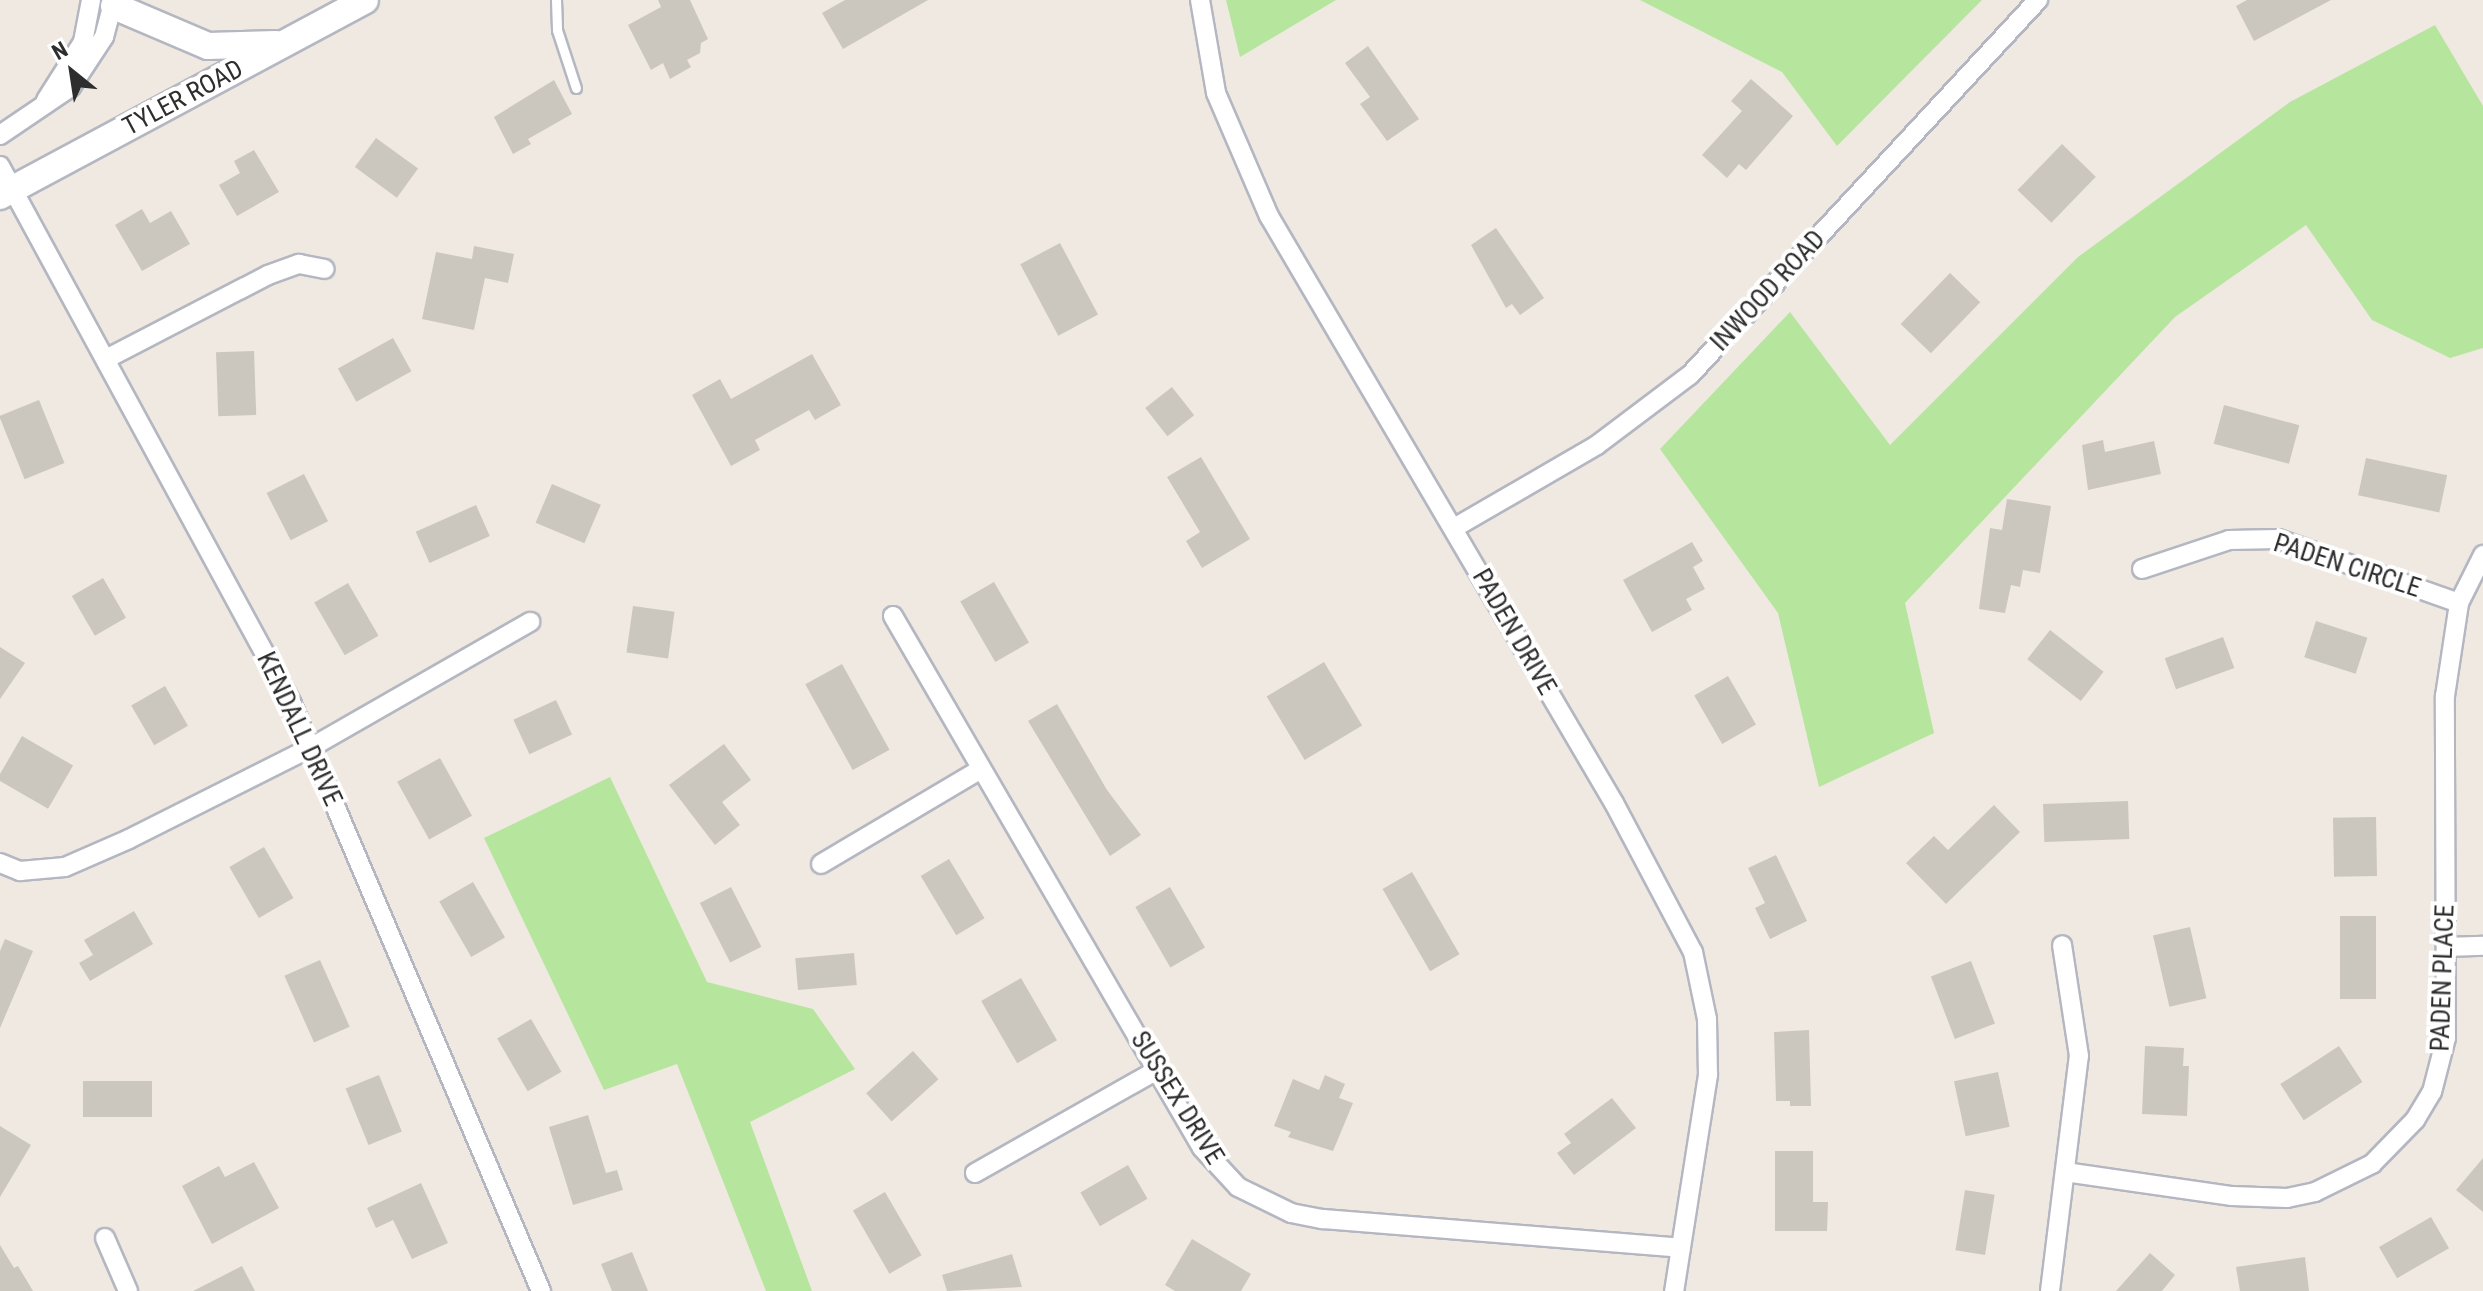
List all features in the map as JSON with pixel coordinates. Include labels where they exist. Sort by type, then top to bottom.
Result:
[{"type":"street","name":"TYLER ROAD","points":[[4,184],[284,44],[365,0]]},
{"type":"street","name":"PADEN DRIVE","points":[[1200,0],[1216,93],[1269,216],[1673,906],[1693,952],[1709,1047],[1674,1291]]},
{"type":"street","name":"INWOOD ROAD","points":[[1454,528],[1597,445],[1690,375],[2038,0]]},
{"type":"street","points":[[0,135],[39,113],[90,63],[107,2],[208,46],[284,44]]},
{"type":"street","name":"KENDALL DRIVE","points":[[4,184],[106,359],[291,702],[541,1291]]},
{"type":"street","points":[[106,359],[268,275],[299,264],[325,269]]},
{"type":"street","name":"PADEN CIRCLE","points":[[2142,569],[2229,540],[2278,539],[2459,603]]},
{"type":"street","name":"PADEN PLACE","points":[[2065,1172],[2263,1199],[2315,1192],[2344,1180],[2393,1145],[2432,1092],[2446,1038],[2445,696],[2459,603],[2483,555]]},
{"type":"street","name":"SUSSEX DRIVE","points":[[893,616],[1157,1070],[1219,1169],[1261,1202],[1291,1213],[1681,1248]]},
{"type":"street","points":[[0,863],[20,871],[65,867],[310,748],[530,622]]},
{"type":"street","points":[[821,864],[981,769]]},
{"type":"street","points":[[2050,1291],[2079,1056],[2062,945]]},
{"type":"street","points":[[2446,947],[2483,946]]},
{"type":"street","points":[[975,1173],[1157,1070]]},
{"type":"street","points":[[105,1238],[128,1291]]},
{"type":"lane","points":[[556,0],[557,30],[576,88]]},
{"type":"green space","points":[[1226,0],[1336,0],[1240,57]]},
{"type":"green space","points":[[1640,0],[1982,0],[1837,146],[1782,72]]},
{"type":"green space","points":[[2435,25],[2483,106],[2483,348],[2450,358],[2372,320],[2306,225],[2175,317],[1905,603],[1934,733],[1819,787],[1778,613],[1660,449],[1790,312],[1890,445],[2078,257],[2290,102]]},
{"type":"green space","points":[[610,777],[707,982],[813,1009],[855,1069],[750,1122],[812,1291],[766,1291],[677,1064],[604,1090],[484,838]]},
{"type":"building","points":[[658,0],[690,0],[708,39],[701,43],[700,53],[687,60],[691,67],[670,79],[663,63],[651,70],[628,25],[661,7]]},
{"type":"building","points":[[845,0],[928,0],[843,49],[822,13]]},
{"type":"building","points":[[2247,0],[2331,0],[2254,41],[2236,6]]},
{"type":"building","points":[[1368,46],[1419,119],[1387,141],[1360,104],[1370,97],[1345,63]]},
{"type":"building","points":[[1751,79],[1793,116],[1746,170],[1739,164],[1727,178],[1702,155],[1742,111],[1731,101]]},
{"type":"building","points":[[554,80],[572,114],[528,139],[531,144],[513,154],[494,117]]},
{"type":"building","points":[[376,138],[418,169],[397,198],[355,167]]},
{"type":"building","points":[[2062,144],[2096,177],[2051,223],[2018,190]]},
{"type":"building","points":[[254,150],[279,192],[237,216],[219,185],[240,173],[234,161]]},
{"type":"building","points":[[142,209],[150,223],[171,211],[190,244],[142,271],[115,225]]},
{"type":"building","points":[[1496,228],[1544,298],[1520,315],[1512,304],[1506,308],[1471,245]]},
{"type":"building","points":[[1060,243],[1098,315],[1058,336],[1020,264]]},
{"type":"building","points":[[474,246],[514,254],[508,283],[485,278],[474,330],[422,319],[436,252],[472,259]]},
{"type":"building","points":[[1950,273],[1980,302],[1931,353],[1901,324]]},
{"type":"building","points":[[393,338],[411,371],[356,402],[338,369]]},
{"type":"building","points":[[254,351],[256,415],[218,416],[216,352]]},
{"type":"building","points":[[812,354],[841,405],[815,420],[809,410],[755,440],[760,450],[731,466],[692,395],[720,379],[731,399]]},
{"type":"building","points":[[1172,387],[1194,415],[1167,436],[1145,408]]},
{"type":"building","points":[[39,400],[64,463],[25,479],[0,416]]},
{"type":"building","points":[[2224,405],[2299,425],[2289,464],[2214,444]]},
{"type":"building","points":[[2103,440],[2105,452],[2154,441],[2161,474],[2088,490],[2082,445]]},
{"type":"building","points":[[1201,457],[1250,539],[1202,568],[1186,541],[1200,532],[1167,477]]},
{"type":"building","points":[[2366,458],[2447,475],[2439,512],[2358,495]]},
{"type":"building","points":[[304,474],[328,521],[291,540],[267,493]]},
{"type":"building","points":[[552,484],[601,505],[584,543],[536,523]]},
{"type":"building","points":[[2007,499],[2051,506],[2040,573],[2023,570],[2020,587],[2011,585],[2005,613],[1979,609],[1990,528],[2002,530]]},
{"type":"building","points":[[476,505],[490,536],[430,563],[416,532]]},
{"type":"building","points":[[1692,542],[1703,561],[1693,567],[1705,589],[1686,599],[1692,610],[1652,632],[1623,580]]},
{"type":"building","points":[[103,578],[126,618],[95,636],[72,596]]},
{"type":"building","points":[[994,582],[1029,643],[995,662],[960,602]]},
{"type":"building","points":[[348,583],[379,636],[345,655],[314,602]]},
{"type":"building","points":[[633,606],[675,612],[668,658],[626,653]]},
{"type":"building","points":[[2316,621],[2367,638],[2356,674],[2304,657]]},
{"type":"building","points":[[2050,630],[2104,672],[2081,701],[2027,659]]},
{"type":"building","points":[[2223,637],[2234,668],[2176,689],[2165,658]]},
{"type":"building","points":[[0,647],[25,663],[0,699]]},
{"type":"building","points":[[1324,662],[1362,725],[1305,760],[1267,697]]},
{"type":"building","points":[[842,664],[890,750],[853,770],[805,684]]},
{"type":"building","points":[[1728,676],[1756,724],[1722,744],[1694,696]]},
{"type":"building","points":[[165,686],[188,726],[154,745],[131,706]]},
{"type":"building","points":[[556,700],[572,734],[529,754],[513,720]]},
{"type":"building","points":[[1057,704],[1107,790],[1141,835],[1110,856],[1028,721]]},
{"type":"building","points":[[22,736],[73,766],[48,809],[0,781],[0,774]]},
{"type":"building","points":[[724,744],[751,780],[722,802],[740,825],[715,845],[669,785]]},
{"type":"building","points":[[440,758],[472,816],[429,839],[397,782]]},
{"type":"building","points":[[2128,801],[2129,839],[2044,842],[2043,804]]},
{"type":"building","points":[[1994,805],[2020,832],[1946,904],[1906,863],[1934,836],[1948,850]]},
{"type":"building","points":[[2376,817],[2377,876],[2334,877],[2333,818]]},
{"type":"building","points":[[264,847],[294,898],[259,918],[229,867]]},
{"type":"building","points":[[1776,855],[1807,921],[1770,939],[1755,908],[1765,903],[1748,868]]},
{"type":"building","points":[[949,859],[985,918],[956,935],[921,876]]},
{"type":"building","points":[[1412,872],[1460,954],[1430,971],[1383,889]]},
{"type":"building","points":[[473,882],[505,937],[471,957],[439,902]]},
{"type":"building","points":[[731,887],[761,947],[730,963],[700,903]]},
{"type":"building","points":[[1170,887],[1205,948],[1170,968],[1135,907]]},
{"type":"building","points":[[134,911],[153,944],[90,981],[79,963],[93,955],[84,940]]},
{"type":"building","points":[[2340,916],[2376,916],[2376,999],[2340,999]]},
{"type":"building","points":[[2190,927],[2206,998],[2169,1007],[2153,936]]},
{"type":"building","points":[[5,939],[33,951],[0,1028],[0,951]]},
{"type":"building","points":[[854,953],[857,985],[798,990],[795,958]]},
{"type":"building","points":[[320,960],[350,1027],[314,1043],[284,976]]},
{"type":"building","points":[[1971,961],[1995,1024],[1955,1039],[1931,976]]},
{"type":"building","points":[[1021,978],[1057,1040],[1017,1063],[981,1001]]},
{"type":"building","points":[[531,1019],[562,1072],[528,1091],[497,1038]]},
{"type":"building","points":[[1809,1030],[1811,1106],[1790,1106],[1790,1101],[1776,1101],[1774,1032]]},
{"type":"building","points":[[2145,1046],[2184,1048],[2183,1066],[2189,1066],[2187,1116],[2142,1114]]},
{"type":"building","points":[[2339,1046],[2362,1082],[2304,1120],[2280,1084]]},
{"type":"building","points":[[913,1051],[938,1079],[892,1121],[866,1093]]},
{"type":"building","points":[[1998,1072],[2010,1127],[1966,1136],[1954,1081]]},
{"type":"building","points":[[379,1075],[402,1132],[368,1145],[346,1088]]},
{"type":"building","points":[[1325,1075],[1345,1084],[1339,1098],[1353,1103],[1333,1151],[1288,1137],[1291,1132],[1274,1126],[1293,1079],[1319,1090]]},
{"type":"building","points":[[83,1081],[152,1081],[152,1117],[83,1117]]},
{"type":"building","points":[[1612,1098],[1636,1128],[1574,1175],[1557,1153],[1571,1143],[1564,1134]]},
{"type":"building","points":[[588,1115],[606,1173],[617,1170],[623,1190],[573,1205],[549,1127]]},
{"type":"building","points":[[0,1126],[31,1145],[0,1197]]},
{"type":"building","points":[[1775,1151],[1813,1151],[1813,1202],[1828,1202],[1827,1231],[1775,1231]]},
{"type":"building","points":[[2483,1158],[2483,1212],[2456,1190]]},
{"type":"building","points":[[254,1162],[279,1208],[212,1244],[182,1186],[219,1166],[225,1177]]},
{"type":"building","points":[[1128,1165],[1148,1199],[1100,1226],[1080,1192]]},
{"type":"building","points":[[421,1183],[448,1243],[412,1259],[393,1220],[376,1228],[367,1208]]},
{"type":"building","points":[[1965,1190],[1995,1195],[1985,1255],[1955,1250]]},
{"type":"building","points":[[885,1192],[921,1255],[889,1274],[853,1210]]},
{"type":"building","points":[[2431,1217],[2449,1248],[2397,1278],[2379,1247]]},
{"type":"building","points":[[1192,1239],[1251,1274],[1241,1291],[1175,1291],[1165,1285]]},
{"type":"building","points":[[0,1245],[14,1268],[18,1266],[33,1291],[0,1291]]},
{"type":"building","points":[[632,1252],[648,1291],[612,1291],[601,1264]]},
{"type":"building","points":[[2150,1253],[2175,1275],[2162,1291],[2116,1291]]},
{"type":"building","points":[[1012,1254],[1022,1287],[947,1291],[942,1275]]},
{"type":"building","points":[[2305,1257],[2309,1291],[2240,1291],[2236,1267]]},
{"type":"building","points":[[242,1266],[255,1291],[193,1291]]}]
